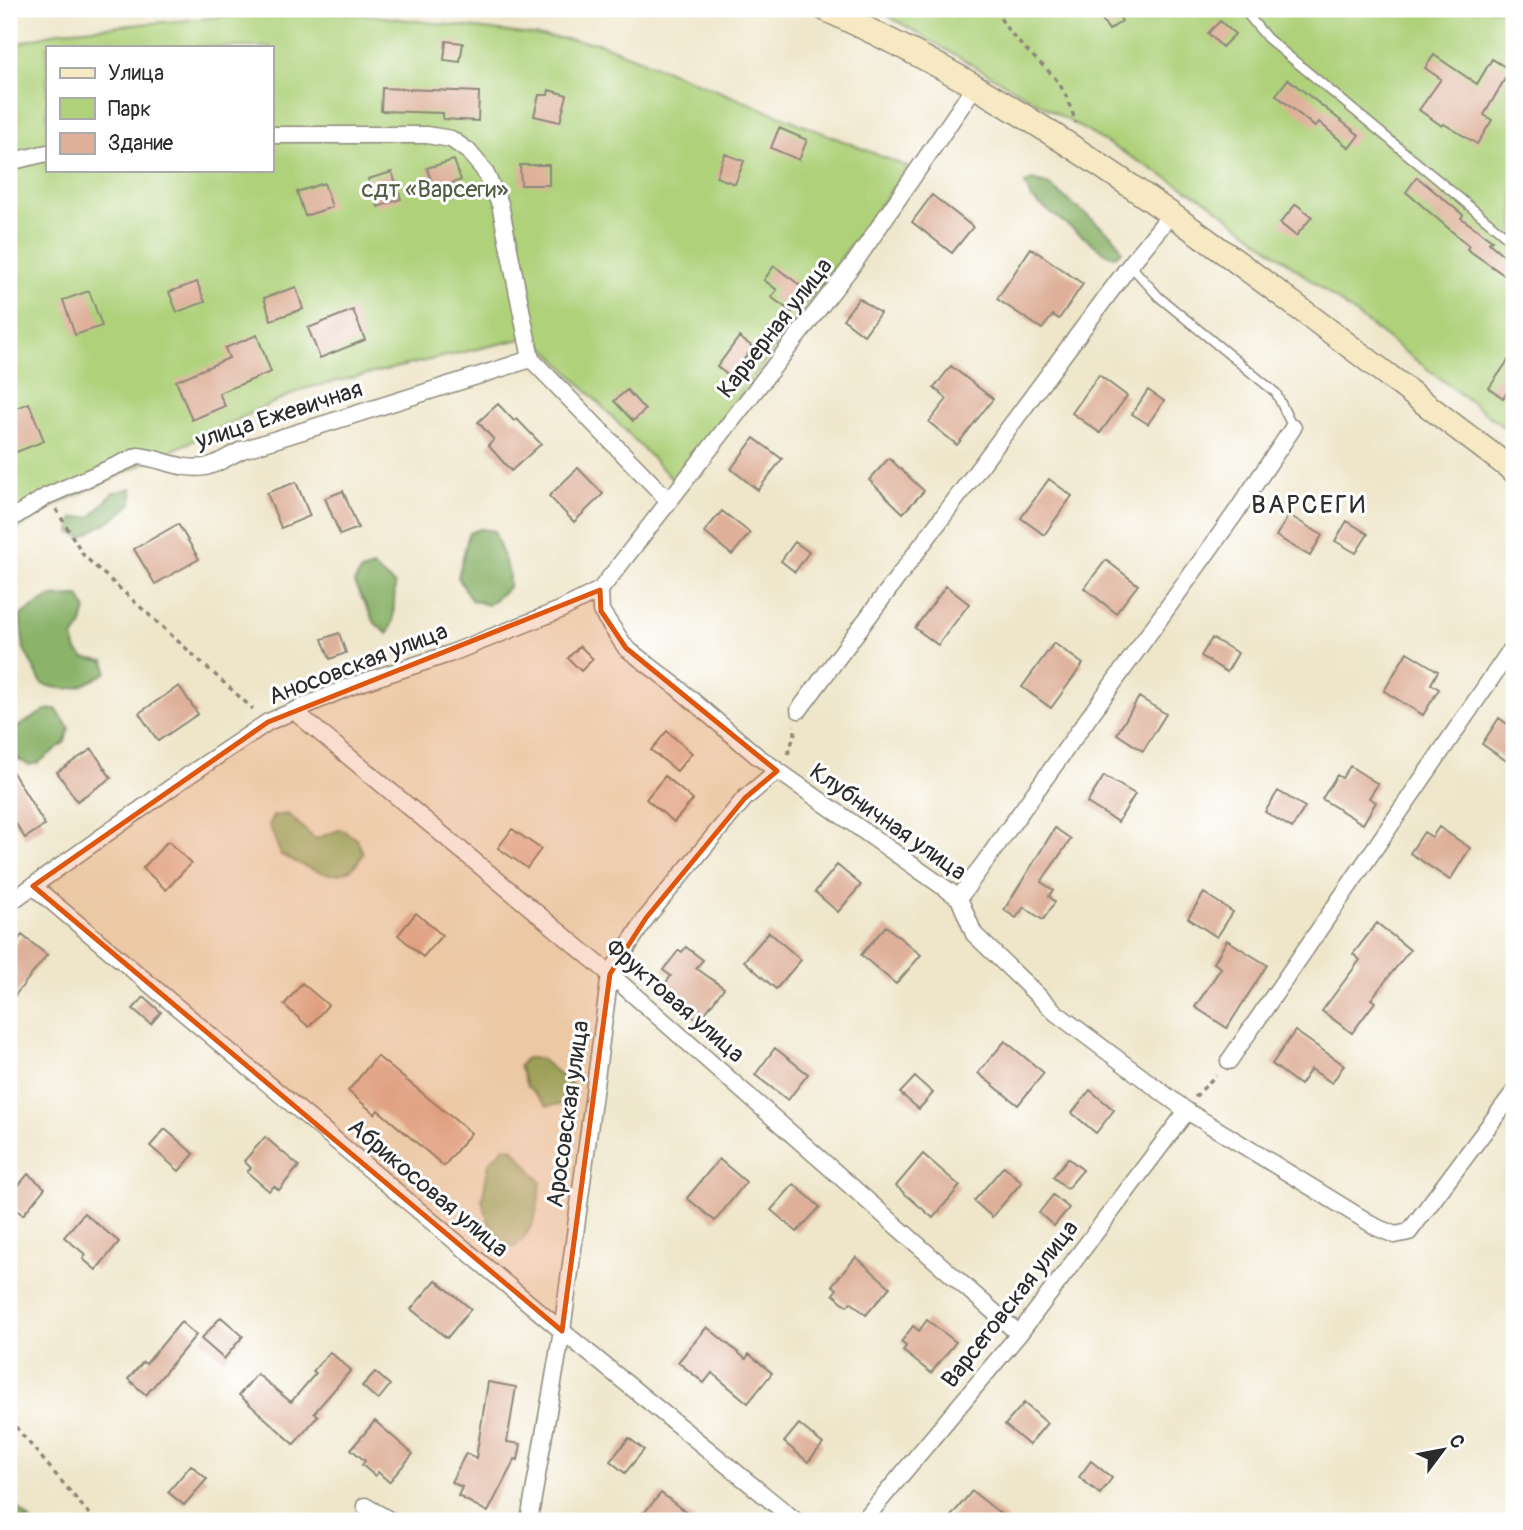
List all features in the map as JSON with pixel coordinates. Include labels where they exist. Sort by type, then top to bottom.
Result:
[{"type":"main road","points":[[825,9],[975,86],[1088,157],[1171,214],[1514,471]]},
{"type":"street","name":"Карьерная улица","points":[[600,590],[855,262],[975,86]]},
{"type":"street","points":[[273,135],[427,135],[451,139],[468,151],[484,170],[500,204],[531,359],[669,501]]},
{"type":"street","points":[[9,162],[46,153]]},
{"type":"street","points":[[799,710],[1130,265],[1171,214]]},
{"type":"street","name":"улица Ежевичная","points":[[9,520],[47,496],[138,456],[152,457],[185,467],[207,467],[242,450],[531,359]]},
{"type":"street","points":[[959,898],[1234,515],[1293,428]]},
{"type":"street","name":"Клубничная улица","points":[[600,590],[601,611],[626,648],[777,771],[959,898],[974,934],[1056,1013],[1187,1111],[1378,1228],[1395,1235],[1409,1232],[1514,1091]]},
{"type":"street","name":"Аносовская улица","points":[[9,903],[268,722],[354,685],[449,654],[560,610],[600,590]]},
{"type":"street","points":[[1229,1061],[1514,645]]},
{"type":"street","name":"Фруктовая улица","points":[[294,711],[610,974],[1019,1334]]},
{"type":"street","name":"Аросовская улица","points":[[529,1521],[562,1331],[610,974],[646,918],[745,798],[777,771]]},
{"type":"street","name":"Абрикосовая улица","points":[[33,886],[562,1331],[796,1521]]},
{"type":"street","name":"Варсеговская улица","points":[[863,1521],[1019,1334],[1187,1111]]},
{"type":"street","points":[[365,1506],[391,1521]]},
{"type":"lane","points":[[1243,9],[1266,38],[1514,243]]},
{"type":"lane","points":[[1130,265],[1159,297],[1276,393],[1293,428]]},
{"type":"path","points":[[996,9],[1025,50],[1053,77],[1065,93],[1088,157]]},
{"type":"path","points":[[47,496],[84,556],[268,722]]},
{"type":"path","points":[[777,771],[790,750],[795,733],[794,722],[799,710]]},
{"type":"path","points":[[1187,1111],[1193,1099],[1229,1061]]},
{"type":"path","points":[[9,1419],[95,1521]]},
{"type":"highlighted area","points":[[600,590],[601,611],[626,648],[777,771],[745,798],[646,918],[610,974],[562,1331],[33,886],[268,722]]},
{"type":"green space","name":"сдт «Варсеги»","points":[[317,9],[599,43],[908,167],[676,483],[534,336],[303,389],[60,503],[9,534],[9,46],[61,31]]},
{"type":"green space","points":[[876,9],[1514,9],[1514,435],[1207,201]]},
{"type":"green space","points":[[1032,180],[1049,185],[1114,237],[1122,251],[1115,256],[1107,254],[1031,198],[1025,183]]},
{"type":"green space","points":[[132,488],[132,503],[119,515],[82,537],[71,533],[73,518],[91,517],[113,493]]},
{"type":"green space","points":[[480,529],[494,531],[509,573],[509,587],[488,605],[471,600],[458,577],[469,533]]},
{"type":"green space","points":[[373,567],[395,585],[393,621],[388,634],[375,623],[354,583],[361,571]]},
{"type":"green space","points":[[79,596],[86,609],[81,627],[73,638],[77,651],[84,658],[105,661],[107,672],[90,682],[69,689],[42,684],[24,649],[20,616],[49,597]]},
{"type":"green space","points":[[56,709],[69,728],[65,742],[38,763],[29,765],[9,754],[9,732],[46,710]]},
{"type":"green space","points":[[288,814],[315,839],[341,829],[357,839],[363,853],[356,865],[347,872],[326,874],[281,855],[269,825],[273,816]]},
{"type":"green space","points":[[526,1058],[540,1058],[572,1085],[569,1103],[547,1106],[527,1086],[519,1066]]},
{"type":"green space","points":[[504,1147],[513,1148],[541,1182],[532,1225],[515,1247],[503,1244],[489,1223],[482,1200],[489,1163]]},
{"type":"green space","points":[[9,1499],[31,1521],[9,1521]]},
{"type":"building","points":[[1095,9],[1114,9],[1122,21],[1109,30]]},
{"type":"building","points":[[1220,21],[1235,34],[1222,47],[1208,33]]},
{"type":"building","points":[[446,41],[463,43],[460,62],[444,60]]},
{"type":"building","points":[[1434,55],[1477,84],[1492,59],[1510,70],[1484,115],[1492,120],[1477,144],[1444,124],[1442,126],[1419,110],[1441,79],[1425,68]]},
{"type":"building","points":[[1288,79],[1359,135],[1349,148],[1319,122],[1315,127],[1276,95]]},
{"type":"building","points":[[382,88],[479,92],[478,121],[443,119],[443,113],[381,111]]},
{"type":"building","points":[[549,90],[567,95],[560,122],[534,116],[539,95],[548,95]]},
{"type":"building","points":[[779,128],[807,140],[799,160],[771,148]]},
{"type":"building","points":[[725,154],[744,161],[735,184],[716,177]]},
{"type":"building","points":[[454,160],[461,180],[434,189],[427,168]]},
{"type":"building","points":[[520,165],[549,165],[549,185],[521,185]]},
{"type":"building","points":[[392,172],[401,199],[378,207],[368,179]]},
{"type":"building","points":[[1417,177],[1463,215],[1461,218],[1492,240],[1489,243],[1514,264],[1514,282],[1467,249],[1469,246],[1406,192]]},
{"type":"building","points":[[324,183],[332,207],[305,216],[297,192]]},
{"type":"building","points":[[932,195],[973,227],[952,253],[912,222]]},
{"type":"building","points":[[1296,204],[1312,217],[1296,236],[1280,223]]},
{"type":"building","points":[[1031,248],[1083,284],[1059,319],[1053,315],[1042,329],[997,299]]},
{"type":"building","points":[[774,266],[808,291],[792,312],[771,297],[777,290],[764,280]]},
{"type":"building","points":[[197,282],[205,302],[177,312],[169,292]]},
{"type":"building","points":[[296,287],[303,309],[271,320],[264,298]]},
{"type":"building","points":[[89,291],[102,326],[75,335],[63,300]]},
{"type":"building","points":[[859,298],[880,313],[864,335],[843,319]]},
{"type":"building","points":[[353,310],[365,340],[320,358],[308,328]]},
{"type":"building","points":[[257,335],[271,372],[219,393],[225,406],[192,420],[176,381],[229,358],[225,348]]},
{"type":"building","points":[[739,337],[753,347],[731,377],[717,367]]},
{"type":"building","points":[[1514,352],[1514,383],[1503,398],[1489,388]]},
{"type":"building","points":[[951,366],[993,399],[957,445],[929,422],[947,399],[934,388]]},
{"type":"building","points":[[1099,375],[1127,396],[1100,433],[1072,413]]},
{"type":"building","points":[[627,390],[645,410],[633,421],[614,401]]},
{"type":"building","points":[[1148,390],[1164,401],[1148,424],[1132,414]]},
{"type":"building","points":[[29,403],[44,441],[9,455],[9,411]]},
{"type":"building","points":[[498,404],[541,444],[511,471],[488,445],[494,440],[478,422]]},
{"type":"building","points":[[754,438],[782,459],[758,490],[731,469]]},
{"type":"building","points":[[889,458],[924,491],[903,513],[869,480]]},
{"type":"building","points":[[578,468],[603,494],[574,522],[549,496]]},
{"type":"building","points":[[1049,479],[1072,496],[1044,535],[1021,518]]},
{"type":"building","points":[[296,482],[310,516],[281,528],[267,493]]},
{"type":"building","points":[[343,491],[358,528],[340,535],[325,498]]},
{"type":"building","points":[[722,511],[750,533],[732,555],[704,532]]},
{"type":"building","points":[[1289,515],[1322,535],[1310,556],[1276,536]]},
{"type":"building","points":[[1347,521],[1368,534],[1356,553],[1335,541]]},
{"type":"building","points":[[178,524],[199,559],[155,584],[134,549]]},
{"type":"building","points":[[795,542],[809,552],[795,572],[781,561]]},
{"type":"building","points":[[1106,560],[1138,585],[1116,613],[1084,588]]},
{"type":"building","points":[[946,586],[969,604],[938,645],[915,628]]},
{"type":"building","points":[[339,633],[346,653],[330,659],[322,639]]},
{"type":"building","points":[[1212,638],[1238,653],[1227,672],[1201,656]]},
{"type":"building","points":[[1054,643],[1083,664],[1051,708],[1022,687]]},
{"type":"building","points":[[580,646],[593,659],[581,671],[568,658]]},
{"type":"building","points":[[1407,652],[1438,671],[1431,684],[1439,689],[1423,715],[1384,691]]},
{"type":"building","points":[[179,686],[198,714],[158,741],[139,713]]},
{"type":"building","points":[[1139,697],[1166,714],[1143,751],[1117,734]]},
{"type":"building","points":[[1499,718],[1514,729],[1514,766],[1482,744]]},
{"type":"building","points":[[667,731],[692,753],[677,771],[651,750]]},
{"type":"building","points":[[92,749],[111,778],[77,801],[57,772]]},
{"type":"building","points":[[9,766],[45,825],[25,838],[16,824],[9,829]]},
{"type":"building","points":[[1350,766],[1378,784],[1369,798],[1376,802],[1363,824],[1322,799],[1337,775],[1342,778]]},
{"type":"building","points":[[665,776],[693,800],[674,822],[646,799]]},
{"type":"building","points":[[1104,776],[1135,794],[1118,822],[1087,803]]},
{"type":"building","points":[[1278,791],[1305,807],[1292,828],[1265,812]]},
{"type":"building","points":[[1439,827],[1470,848],[1450,880],[1410,853],[1424,832],[1432,837]]},
{"type":"building","points":[[1055,828],[1071,839],[1041,882],[1053,890],[1049,896],[1055,902],[1043,920],[1024,907],[1016,918],[1004,910]]},
{"type":"building","points":[[512,829],[541,849],[527,868],[498,848]]},
{"type":"building","points":[[168,841],[191,863],[166,890],[143,868]]},
{"type":"building","points":[[837,865],[861,885],[838,912],[815,892]]},
{"type":"building","points":[[1204,893],[1233,912],[1217,937],[1188,918]]},
{"type":"building","points":[[416,913],[442,935],[423,957],[398,935]]},
{"type":"building","points":[[1377,923],[1410,950],[1371,999],[1375,1002],[1352,1033],[1322,1011],[1360,960],[1353,954]]},
{"type":"building","points":[[886,926],[921,955],[896,984],[861,955]]},
{"type":"building","points":[[769,932],[801,960],[776,989],[744,961]]},
{"type":"building","points":[[22,935],[47,955],[9,1003],[9,952]]},
{"type":"building","points":[[1227,940],[1267,965],[1227,1028],[1195,1007],[1221,968],[1214,963]]},
{"type":"building","points":[[686,947],[703,960],[696,968],[724,988],[699,1021],[659,991],[671,976],[663,970],[679,950],[682,952]]},
{"type":"building","points":[[302,983],[328,1005],[309,1027],[284,1005]]},
{"type":"building","points":[[144,997],[161,1012],[151,1024],[133,1009]]},
{"type":"building","points":[[1295,1031],[1344,1065],[1332,1083],[1311,1069],[1300,1085],[1272,1064]]},
{"type":"building","points":[[1005,1041],[1044,1073],[1018,1105],[978,1073]]},
{"type":"building","points":[[775,1048],[808,1074],[788,1100],[755,1075]]},
{"type":"building","points":[[377,1056],[471,1133],[444,1166],[378,1110],[375,1114],[348,1091]]},
{"type":"building","points":[[915,1077],[933,1093],[919,1109],[900,1093]]},
{"type":"building","points":[[1090,1090],[1114,1110],[1096,1133],[1072,1113]]},
{"type":"building","points":[[165,1129],[194,1154],[179,1171],[150,1146]]},
{"type":"building","points":[[265,1137],[299,1166],[279,1190],[274,1186],[269,1191],[247,1172],[251,1168],[244,1161]]},
{"type":"building","points":[[923,1154],[960,1186],[933,1218],[896,1186]]},
{"type":"building","points":[[1068,1158],[1083,1170],[1067,1189],[1053,1177]]},
{"type":"building","points":[[719,1159],[746,1182],[715,1221],[687,1198]]},
{"type":"building","points":[[1004,1166],[1022,1182],[992,1217],[974,1201]]},
{"type":"building","points":[[28,1174],[45,1188],[23,1215],[9,1203],[9,1197]]},
{"type":"building","points":[[794,1184],[820,1207],[797,1232],[771,1210]]},
{"type":"building","points":[[1053,1195],[1069,1208],[1054,1226],[1039,1213]]},
{"type":"building","points":[[84,1213],[119,1242],[96,1270],[83,1259],[86,1255],[64,1237]]},
{"type":"building","points":[[856,1257],[890,1287],[866,1315],[851,1302],[847,1306],[833,1294],[837,1289],[832,1285]]},
{"type":"building","points":[[436,1280],[471,1309],[447,1338],[411,1309]]},
{"type":"building","points":[[221,1317],[243,1336],[224,1359],[201,1339]]},
{"type":"building","points":[[927,1320],[956,1342],[931,1373],[903,1351],[906,1346],[901,1342],[913,1326],[919,1331]]},
{"type":"building","points":[[181,1322],[196,1335],[146,1395],[128,1379],[143,1362],[146,1364]]},
{"type":"building","points":[[707,1327],[746,1359],[749,1354],[772,1373],[748,1403],[712,1373],[704,1383],[678,1362]]},
{"type":"building","points":[[330,1352],[351,1370],[314,1413],[318,1416],[294,1444],[239,1395],[257,1374],[291,1402]]},
{"type":"building","points":[[375,1372],[390,1385],[378,1400],[362,1386]]},
{"type":"building","points":[[488,1382],[516,1387],[507,1442],[521,1444],[518,1460],[515,1459],[488,1512],[458,1496],[462,1487],[451,1482],[466,1453],[476,1458]]},
{"type":"building","points":[[1024,1403],[1047,1423],[1029,1445],[1005,1425]]},
{"type":"building","points":[[375,1421],[413,1454],[389,1482],[378,1472],[375,1476],[362,1465],[365,1461],[351,1449]]},
{"type":"building","points":[[799,1424],[823,1444],[808,1462],[784,1442]]},
{"type":"building","points":[[629,1438],[644,1450],[625,1473],[610,1461]]},
{"type":"building","points":[[1091,1461],[1112,1478],[1100,1494],[1079,1477]]},
{"type":"building","points":[[191,1465],[207,1479],[184,1505],[168,1492]]},
{"type":"building","points":[[972,1491],[1010,1521],[947,1521]]},
{"type":"building","points":[[661,1493],[697,1521],[637,1521]]},
{"type":"district","name":"ВАРСЕГИ","points":[[1309,505]]}]
